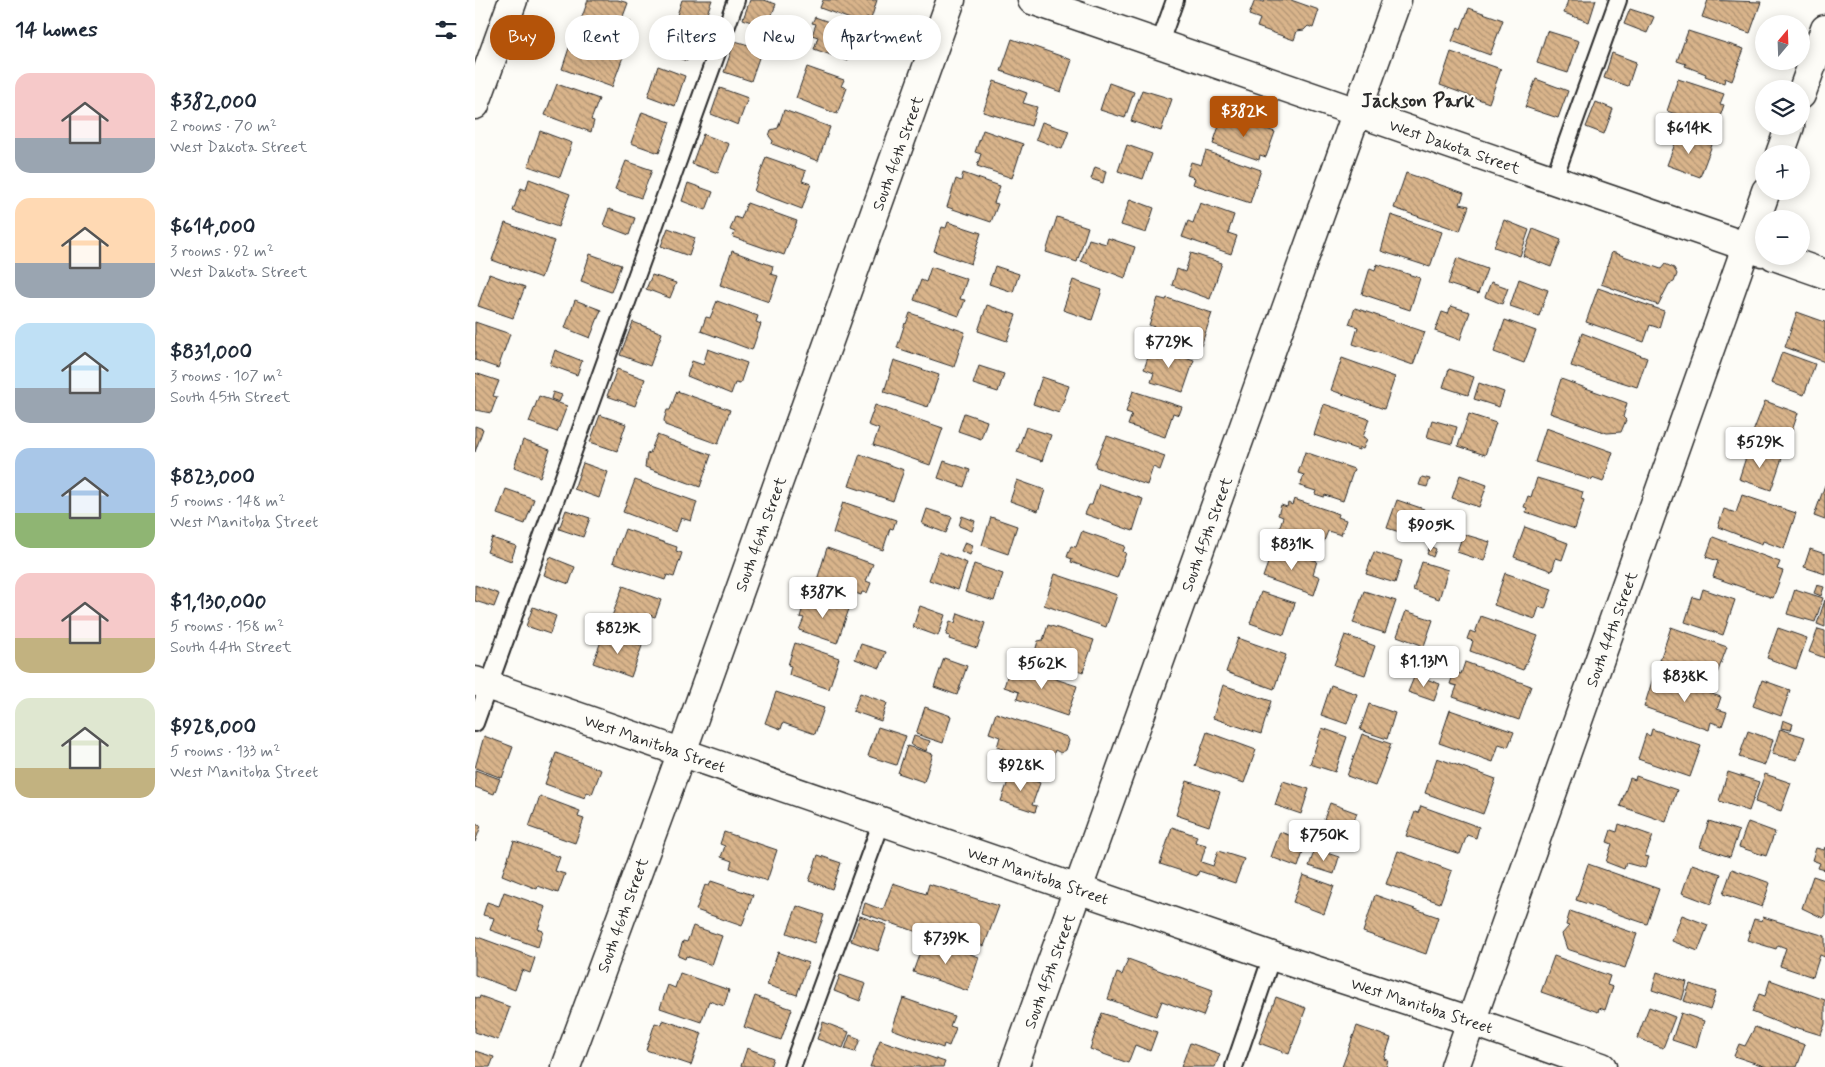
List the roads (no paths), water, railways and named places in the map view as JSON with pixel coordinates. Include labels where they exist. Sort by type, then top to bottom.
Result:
[{"type":"street","points":[[475,105],[513,0]]},
{"type":"street","name":"South 46th Street","points":[[566,1067],[682,752],[951,0]]},
{"type":"street","name":"West Dakota Street","points":[[1033,0],[1553,181],[1755,249]]},
{"type":"street","name":"South 45th Street","points":[[1014,1067],[1397,0]]},
{"type":"street","points":[[1806,80],[1825,29]]},
{"type":"street","name":"South 44th Street","points":[[1455,1067],[1755,249]]},
{"type":"street","points":[[1800,265],[1825,274]]},
{"type":"street","name":"West Manitoba Street","points":[[482,684],[1602,1067]]},
{"type":"lane","points":[[475,723],[482,684],[736,0]]},
{"type":"lane","points":[[1159,45],[1175,0]]},
{"type":"lane","points":[[1553,181],[1618,0]]},
{"type":"lane","points":[[793,1067],[882,821]]},
{"type":"lane","points":[[1234,1067],[1273,956]]},
{"type":"district","name":"Jackson Park","points":[[1418,100]]}]
